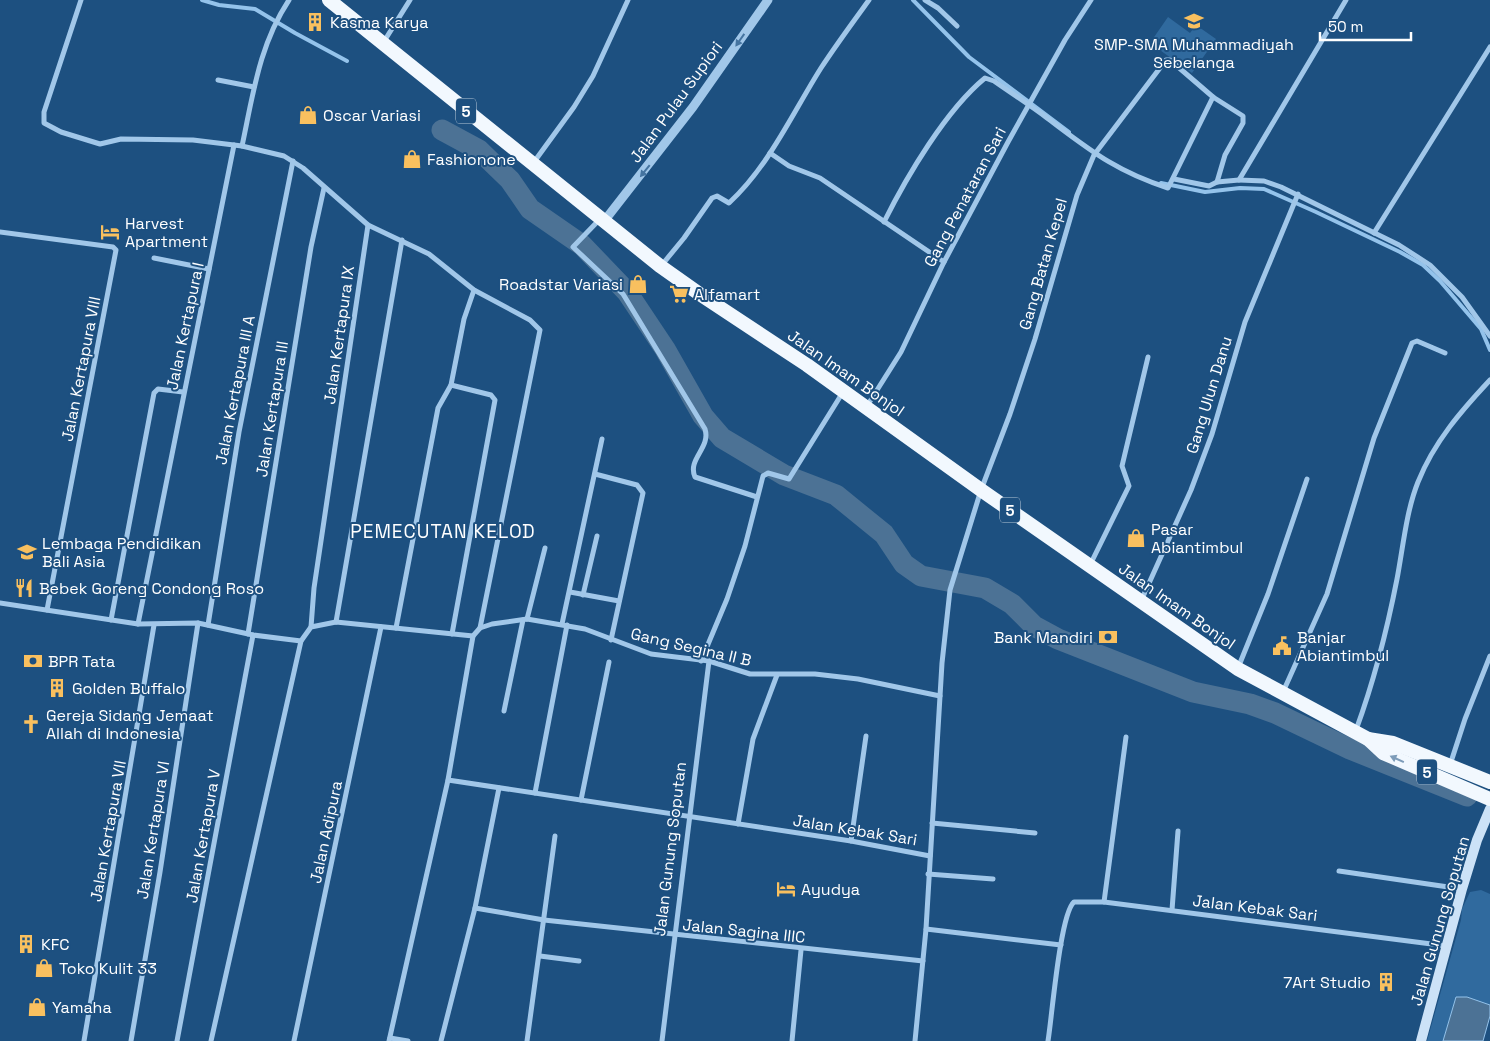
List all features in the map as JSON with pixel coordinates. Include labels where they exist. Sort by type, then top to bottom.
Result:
[{"type":"highway","name":"Jalan Imam Bonjol","points":[[337,3],[383,44],[534,162],[660,266],[807,365],[981,490],[1238,669],[1356,732],[1368,739],[1383,753],[1490,799]]},
{"type":"highway","name":"Jalan Imam Bonjol","points":[[1368,739],[1389,741],[1490,782]]},
{"type":"main road","name":"Jalan Gunung Soputan","points":[[1421,1041],[1462,889],[1483,823],[1490,810]]},
{"type":"street","points":[[81,0],[44,112],[44,123],[74,138],[100,144],[121,139],[181,139],[242,146],[267,151],[293,160],[368,225],[429,254],[474,290],[522,315],[537,325],[540,330],[480,628],[473,636],[448,780],[390,1040],[408,1041]]},
{"type":"street","points":[[242,146],[260,59],[279,15],[289,0]]},
{"type":"street","points":[[383,44],[410,0]]},
{"type":"street","points":[[534,162],[574,107],[592,76],[628,0]]},
{"type":"street","name":"Jalan Pulau Supiori","points":[[603,219],[693,107],[768,0]]},
{"type":"street","points":[[660,266],[684,238],[712,198],[716,196],[728,203],[770,153],[828,56],[870,0]]},
{"type":"street","points":[[925,0],[938,8],[957,26]]},
{"type":"street","name":"Gang Penataran Sari","points":[[866,408],[901,352],[944,262],[1065,40],[1091,0]]},
{"type":"street","points":[[1239,180],[1346,0]]},
{"type":"street","points":[[1374,233],[1490,47]]},
{"type":"street","name":"Gang Batan Kepel","points":[[930,856],[940,696],[950,590],[981,490],[1010,414],[1034,339],[1074,202],[1095,154],[1166,60],[1170,60],[1213,97]]},
{"type":"street","points":[[884,222],[898,195],[940,129],[986,78],[994,80],[1030,105],[1095,154],[1128,174],[1164,187],[1171,187],[1213,97],[1244,116],[1225,155],[1217,182]]},
{"type":"street","points":[[218,80],[254,87]]},
{"type":"street","name":"Jalan Kertapura I","points":[[138,624],[234,145]]},
{"type":"street","points":[[770,153],[797,170],[817,176],[944,262]]},
{"type":"street","name":"Jalan Kertapura III A","points":[[208,625],[239,432],[293,160]]},
{"type":"street","points":[[1174,179],[1209,186],[1217,182],[1239,180],[1264,182],[1399,245],[1439,273],[1462,297],[1490,336]]},
{"type":"street","name":"Jalan Kertapura III","points":[[250,635],[311,247],[324,188]]},
{"type":"street","name":"Gang Ulun Danu","points":[[1141,601],[1191,490],[1212,434],[1245,322],[1297,197]]},
{"type":"street","points":[[603,219],[573,247],[623,294],[705,429],[706,441],[693,466],[695,477],[757,497]]},
{"type":"street","name":"Jalan Kertapura IX","points":[[311,626],[314,588],[368,225]]},
{"type":"street","name":"Jalan Kertapura VIII","points":[[0,232],[113,247],[116,250],[47,610]]},
{"type":"street","points":[[336,622],[402,240]]},
{"type":"street","points":[[154,258],[209,270]]},
{"type":"street","points":[[396,628],[435,422],[440,403],[451,384],[464,319],[474,290]]},
{"type":"street","points":[[1282,694],[1326,594],[1374,438],[1412,344],[1417,341],[1445,352]]},
{"type":"street","points":[[1090,566],[1129,486],[1122,466],[1148,357]]},
{"type":"street","points":[[1356,732],[1366,705],[1392,605],[1417,484],[1427,461],[1454,419],[1490,380]]},
{"type":"street","points":[[451,384],[491,395],[495,400],[452,634]]},
{"type":"street","points":[[111,620],[154,393],[160,389],[183,392]]},
{"type":"street","points":[[701,661],[727,599],[745,546],[757,497],[766,473],[789,480],[844,392]]},
{"type":"street","points":[[535,793],[570,592],[602,439]]},
{"type":"street","points":[[595,474],[637,484],[642,493],[611,640]]},
{"type":"street","points":[[1238,669],[1262,612],[1307,479]]},
{"type":"street","points":[[583,594],[597,536]]},
{"type":"street","points":[[504,711],[525,620],[545,548]]},
{"type":"street","points":[[570,592],[619,601]]},
{"type":"street","points":[[0,603],[138,624],[208,625],[250,635],[301,641]]},
{"type":"street","name":"Gang Segina II B","points":[[480,628],[500,622],[525,620],[565,624],[595,632],[611,640],[651,654],[708,661],[750,674],[814,674],[858,679],[940,696]]},
{"type":"street","points":[[211,1041],[301,641],[311,626],[336,622],[473,636]]},
{"type":"street","name":"Jalan Kertapura VI","points":[[131,1041],[160,872],[198,624]]},
{"type":"street","name":"Jalan Kertapura VII","points":[[84,1041],[154,625]]},
{"type":"street","name":"Jalan Adipura","points":[[294,1041],[381,627]]},
{"type":"street","name":"Jalan Kertapura V","points":[[177,1041],[250,635]]},
{"type":"street","points":[[1450,765],[1490,656]]},
{"type":"street","name":"Jalan Gunung Soputan","points":[[662,1041],[708,661]]},
{"type":"street","points":[[581,800],[609,662]]},
{"type":"street","points":[[738,824],[753,739],[777,675]]},
{"type":"street","points":[[851,841],[866,736]]},
{"type":"street","points":[[1104,902],[1126,737]]},
{"type":"street","name":"Jalan Kebak Sari","points":[[448,780],[851,841],[930,856],[926,929],[915,1041]]},
{"type":"street","points":[[442,1041],[475,908],[499,788]]},
{"type":"street","points":[[932,823],[1035,833]]},
{"type":"street","points":[[1172,910],[1178,831]]},
{"type":"street","points":[[527,1041],[555,836]]},
{"type":"street","points":[[1339,871],[1462,889]]},
{"type":"street","points":[[928,874],[993,879]]},
{"type":"street","name":"Jalan Kebak Sari","points":[[1048,1041],[1061,945],[1071,905],[1078,901],[1172,910],[1448,946]]},
{"type":"street","name":"Jalan Sagina IIIC","points":[[475,908],[544,920],[675,936],[923,961]]},
{"type":"street","points":[[926,929],[1061,945]]},
{"type":"street","points":[[792,1041],[801,950]]},
{"type":"street","points":[[540,956],[579,962]]},
{"type":"shaded area","points":[[1168,17],[1190,33],[1196,25],[1216,39],[1192,73],[1150,43]]},
{"type":"shaded area","points":[[1481,890],[1490,894],[1490,1005],[1467,997],[1456,997],[1443,1041],[1427,1041],[1461,920],[1462,909],[1470,892]]},
{"type":"shaded area","points":[[1456,997],[1467,997],[1490,1005],[1490,1016],[1483,1041],[1443,1041]]},
{"type":"waterway","points":[[202,0],[219,5],[255,9],[347,61]]},
{"type":"waterway","points":[[913,0],[969,57],[1069,132]]},
{"type":"waterway","points":[[442,130],[479,150],[510,180],[530,209],[582,245],[627,292],[665,349],[703,416],[722,438],[784,475],[836,495],[884,534],[904,564],[921,576],[985,588],[1012,604],[1034,626],[1058,639],[1193,692],[1250,704],[1275,713],[1350,749],[1467,796]]},
{"type":"waterway","points":[[1161,183],[1205,192],[1240,188],[1264,189],[1400,252],[1423,265],[1440,281],[1481,329],[1490,350]]},
{"type":"place","name":"SMP-SMA Muhammadiyah Sebelanga","points":[[1194,21]]},
{"type":"place","name":"Kasma Karya","points":[[315,22]]},
{"type":"place","name":"Oscar Variasi","points":[[308,115]]},
{"type":"place","name":"Fashionone","points":[[412,159]]},
{"type":"place","name":"Harvest Apartment","points":[[110,232]]},
{"type":"place","name":"Roadstar Variasi","points":[[638,284]]},
{"type":"place","name":"Alfamart","points":[[679,294]]},
{"type":"place","name":"Pasar Abiantimbul","points":[[1136,538]]},
{"type":"place","name":"Lembaga Pendidikan Bali Asia","points":[[27,552]]},
{"type":"place","name":"Bebek Goreng Condong Roso","points":[[24,588]]},
{"type":"place","name":"Bank Mandiri","points":[[1108,637]]},
{"type":"place","name":"Banjar Abiantimbul","points":[[1282,646]]},
{"type":"place","name":"BPR Tata","points":[[33,661]]},
{"type":"place","name":"Golden Buffalo","points":[[57,688]]},
{"type":"place","name":"Gereja Sidang Jemaat Allah di Indonesia","points":[[31,724]]},
{"type":"place","name":"Ayudya","points":[[786,889]]},
{"type":"place","name":"KFC","points":[[26,944]]},
{"type":"place","name":"Toko Kulit 33","points":[[44,968]]},
{"type":"place","name":"7Art Studio","points":[[1386,982]]},
{"type":"place","name":"Yamaha","points":[[37,1007]]},
{"type":"district","name":"PEMECUTAN KELOD","points":[[443,531]]}]
